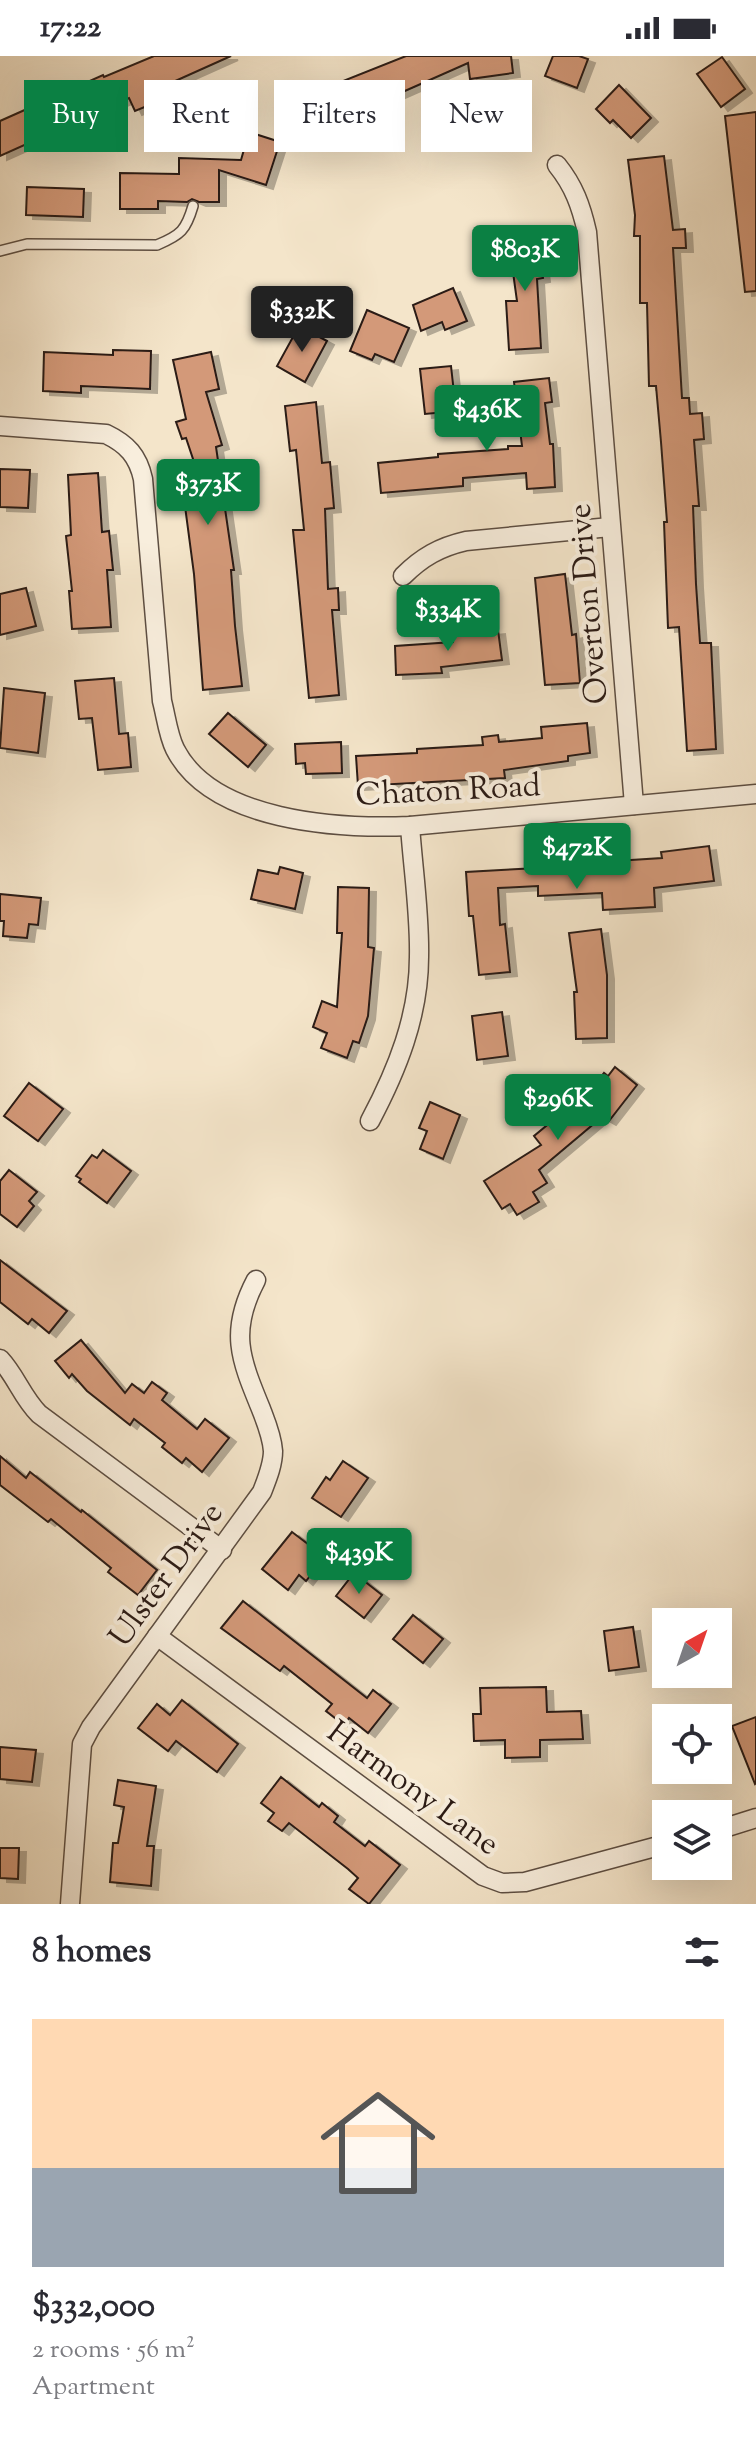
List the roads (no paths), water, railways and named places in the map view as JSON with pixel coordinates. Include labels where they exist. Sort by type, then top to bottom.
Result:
[{"type":"street","name":"Overton Drive","points":[[557,165],[572,184],[587,232],[634,805]]},
{"type":"street","name":"Chaton Road","points":[[0,426],[106,434],[119,440],[140,463],[162,701],[175,749],[193,772],[212,789],[238,804],[320,823],[367,828],[756,794]]},
{"type":"street","points":[[403,576],[421,558],[444,546],[466,541],[610,527]]},
{"type":"street","points":[[370,1121],[404,1049],[414,1003],[419,957],[410,826]]},
{"type":"street","name":"Ulster Drive","points":[[70,1904],[82,1744],[91,1727],[262,1492],[273,1451],[269,1429],[242,1357],[239,1331],[240,1315],[256,1280]]},
{"type":"street","points":[[0,1359],[11,1371],[25,1400],[39,1414],[222,1550]]},
{"type":"street","name":"Harmony Lane","points":[[157,1636],[483,1876],[502,1883],[525,1882],[652,1848]]},
{"type":"street","points":[[732,1826],[756,1818]]},
{"type":"lane","points":[[0,251],[27,244],[157,245],[174,238],[187,226],[193,206]]}]
